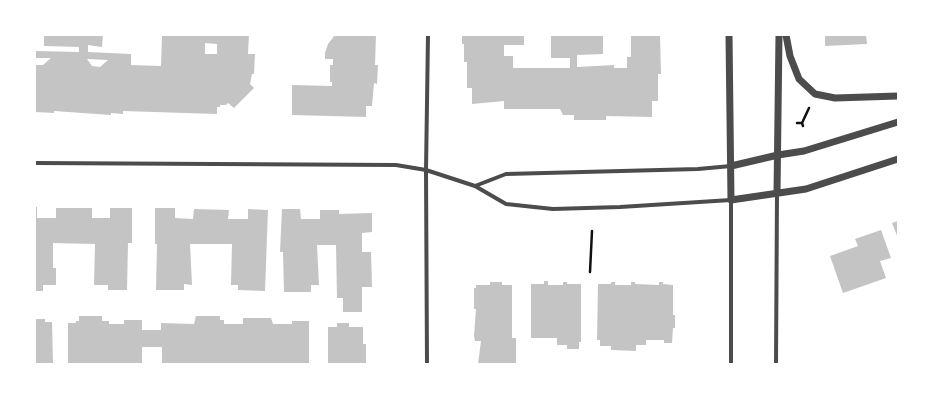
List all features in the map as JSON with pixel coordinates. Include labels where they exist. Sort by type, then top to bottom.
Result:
[{"type":"street","points":[[427,364],[426,170],[428,35]]},
{"type":"street","points":[[729,35],[732,364]]},
{"type":"street","points":[[776,364],[779,35]]},
{"type":"street","points":[[786,35],[790,56],[800,79],[815,94],[835,98],[898,96]]},
{"type":"street","points":[[475,186],[506,174],[698,169],[731,166],[778,155],[804,151],[898,122]]},
{"type":"street","points":[[35,163],[396,165],[426,170],[475,186],[506,204],[553,209],[620,207],[731,200],[806,189],[898,159]]},
{"type":"path","points":[[798,123],[802,125],[810,106]]},
{"type":"path","points":[[590,272],[592,231]]},
{"type":"building","points":[[44,35],[103,35],[102,47],[88,45],[88,52],[131,54],[131,65],[161,66],[162,35],[249,35],[248,54],[255,54],[254,74],[252,74],[250,84],[254,88],[234,108],[228,103],[217,107],[217,114],[123,111],[123,114],[111,113],[111,115],[54,111],[54,113],[35,112],[35,65],[43,65],[51,58],[35,58],[35,51],[79,52],[79,47],[44,46]],"holes":[[[205,43],[217,44],[217,54],[205,54]],[[87,59],[108,60],[100,67],[92,66]]]},
{"type":"building","points":[[335,35],[376,35],[375,65],[378,65],[377,84],[374,83],[372,106],[366,106],[366,117],[292,115],[292,85],[332,86],[332,82],[330,82],[330,65],[333,65],[333,59],[325,59],[325,53],[328,44]]},
{"type":"building","points":[[462,35],[524,35],[524,45],[504,45],[504,56],[513,56],[513,68],[570,68],[570,58],[551,58],[551,35],[603,35],[603,54],[577,55],[577,67],[614,65],[614,68],[627,68],[627,57],[631,57],[631,35],[660,35],[661,74],[658,74],[658,101],[652,101],[652,117],[606,116],[606,120],[574,120],[574,115],[563,115],[560,109],[504,109],[504,101],[472,104],[472,88],[467,88],[467,62],[464,62],[464,44],[462,44]]},
{"type":"building","points":[[825,35],[866,35],[867,44],[825,46]]},
{"type":"building","points":[[35,207],[37,207],[37,218],[56,218],[56,208],[92,208],[92,218],[110,218],[110,208],[132,208],[132,243],[128,243],[127,290],[108,290],[108,285],[94,285],[95,244],[53,243],[53,268],[56,268],[56,285],[43,285],[43,291],[35,291]]},
{"type":"building","points":[[155,208],[175,208],[175,218],[193,219],[194,209],[229,210],[228,219],[248,219],[248,209],[268,210],[265,291],[238,290],[238,285],[231,285],[232,244],[190,244],[192,285],[184,284],[184,290],[156,290],[157,244],[155,244]]},
{"type":"building","points":[[282,209],[300,209],[301,219],[320,219],[320,210],[339,210],[339,214],[372,213],[372,232],[362,233],[362,252],[371,252],[372,287],[362,287],[362,312],[343,312],[343,298],[337,298],[336,245],[317,245],[319,285],[311,285],[311,292],[284,292],[283,252],[280,252]]},
{"type":"building","points":[[898,221],[898,238],[892,223]]},
{"type":"building","points":[[881,230],[891,258],[880,261],[886,278],[843,293],[830,256],[858,246],[855,239]]},
{"type":"building","points":[[544,281],[548,281],[548,285],[563,285],[563,282],[567,282],[567,284],[581,284],[581,342],[579,342],[579,349],[567,349],[567,345],[557,345],[557,338],[531,338],[531,284],[544,284]]},
{"type":"building","points":[[490,282],[502,282],[502,285],[512,285],[512,338],[516,338],[516,364],[478,364],[481,341],[475,341],[474,336],[476,309],[474,309],[474,288],[476,288],[476,285],[490,285]]},
{"type":"building","points":[[611,282],[615,282],[615,285],[631,285],[631,282],[635,282],[635,284],[659,285],[659,282],[663,282],[663,284],[673,285],[673,315],[675,315],[675,328],[673,328],[672,343],[664,343],[664,340],[646,340],[646,345],[636,345],[636,351],[611,350],[611,346],[600,346],[600,340],[597,340],[598,284],[611,284]]},
{"type":"building","points":[[79,316],[102,316],[102,321],[109,321],[109,324],[124,324],[124,320],[142,320],[142,330],[161,330],[161,323],[194,324],[196,316],[220,316],[220,320],[224,320],[224,324],[243,324],[243,318],[271,318],[273,324],[292,324],[292,321],[309,321],[309,364],[162,364],[162,347],[142,347],[142,364],[68,364],[68,323],[76,323],[76,321],[79,321]]},
{"type":"building","points":[[35,319],[45,319],[45,322],[52,322],[53,364],[35,364]]},
{"type":"building","points":[[337,323],[349,323],[349,327],[363,327],[363,344],[366,344],[366,364],[328,364],[328,327],[337,327]]}]
